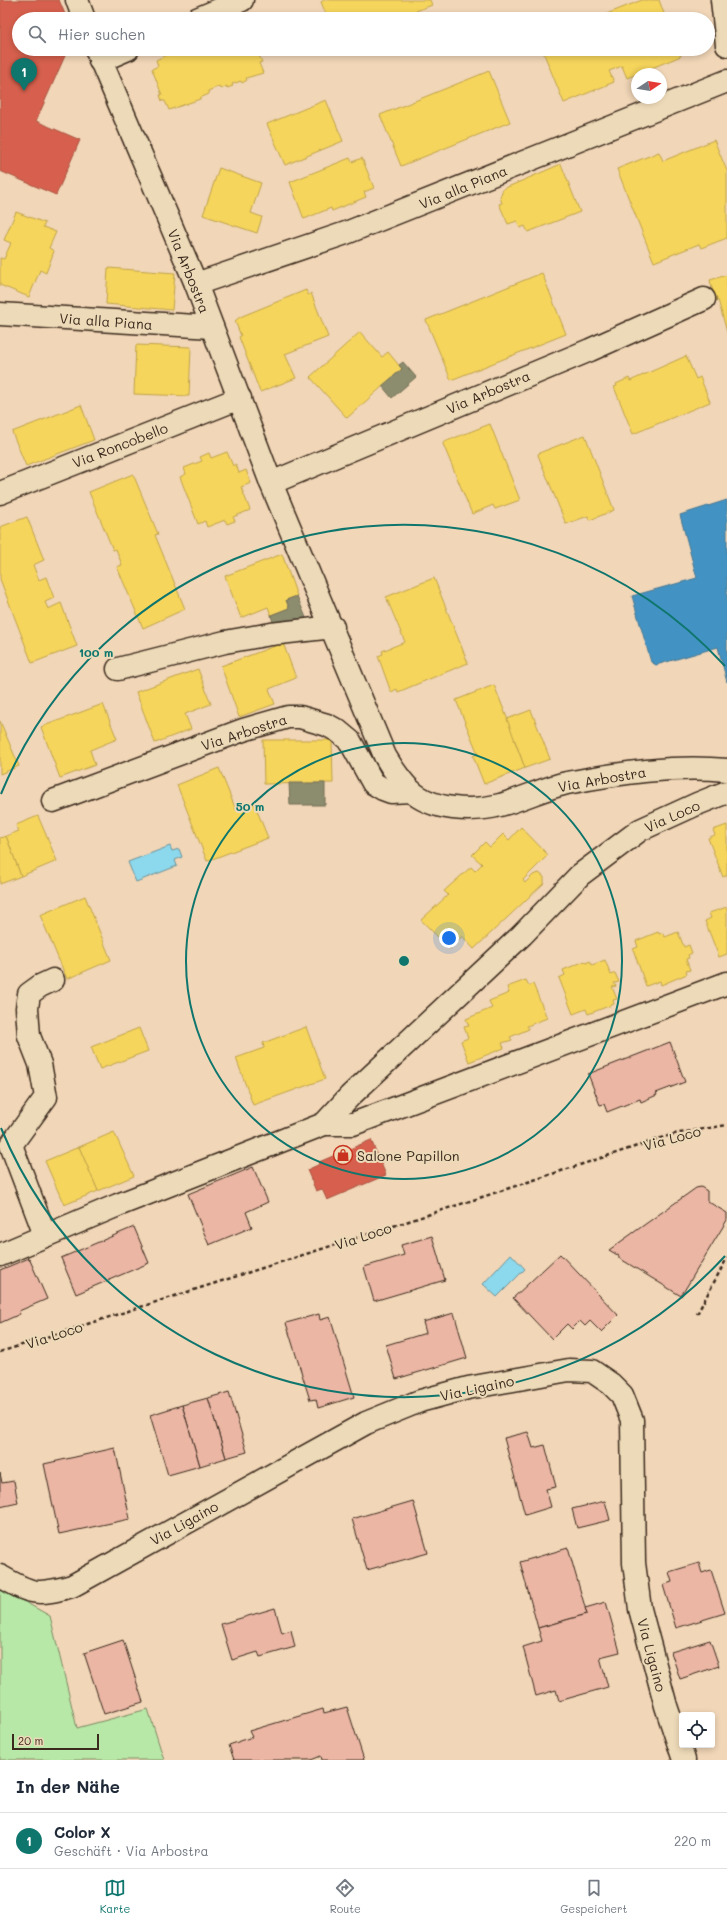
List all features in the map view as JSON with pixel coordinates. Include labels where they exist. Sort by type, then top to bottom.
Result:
[{"type":"street","points":[[77,0],[81,12]]},
{"type":"street","points":[[214,12],[242,0]]},
{"type":"street","points":[[722,0],[727,45]]},
{"type":"street","name":"Via Arbostra","points":[[98,56],[196,284],[271,483],[385,756],[394,772],[411,791],[429,802],[449,807],[473,809],[499,805],[565,784],[625,772],[679,769],[727,770]]},
{"type":"street","name":"Via alla Piana","points":[[196,284],[346,233],[727,81]]},
{"type":"street","name":"Via Arbostra","points":[[271,483],[590,350],[704,299]]},
{"type":"street","name":"Via alla Piana","points":[[0,314],[212,327]]},
{"type":"street","name":"Via Roncobello","points":[[0,493],[240,398]]},
{"type":"street","points":[[118,669],[225,642],[332,626]]},
{"type":"street","name":"Via Arbostra","points":[[53,801],[242,730],[288,717],[300,717],[327,725],[338,731],[350,741],[373,782],[383,789],[391,792],[411,791]]},
{"type":"street","name":"Via Loco","points":[[324,1124],[350,1096],[522,935],[580,875],[640,830],[727,792]]},
{"type":"street","points":[[45,1235],[11,1145],[46,1098],[40,1064],[29,1036],[27,1008],[29,994],[40,986],[53,980]]},
{"type":"street","name":"Via Loco","points":[[0,1255],[45,1235],[324,1124],[352,1124],[727,983]]},
{"type":"street","name":"Via Ligaino","points":[[0,1576],[24,1590],[47,1593],[72,1586],[169,1530],[366,1423],[420,1401],[468,1388],[569,1370],[592,1371],[611,1384],[622,1395],[632,1420],[634,1563],[640,1609],[666,1706],[684,1760]]},
{"type":"path","name":"Via Loco","points":[[0,1352],[674,1134],[727,1125]]},
{"type":"path","points":[[697,1314],[727,1258]]},
{"type":"green space","points":[[0,1588],[50,1616],[77,1728],[148,1709],[164,1760],[0,1760]]},
{"type":"water","points":[[170,846],[172,851],[179,849],[182,857],[175,860],[177,866],[136,882],[128,862]]},
{"type":"water","points":[[511,1254],[525,1269],[497,1297],[483,1284]]},
{"type":"building: Wohnen","points":[[324,0],[430,0],[432,5],[416,12],[325,12],[321,2]]},
{"type":"building: Wohnen","points":[[642,0],[659,0],[663,12],[612,12]]},
{"type":"building: Wohnen","points":[[164,56],[259,56],[262,62],[259,63],[263,73],[246,78],[247,80],[242,83],[241,81],[232,84],[233,86],[227,88],[227,86],[221,89],[220,86],[208,91],[209,94],[200,99],[169,110],[165,101],[162,101],[160,95],[162,95],[152,69],[158,66],[156,60]]},
{"type":"building: Wohnen","points":[[545,56],[681,56],[652,68],[631,68],[631,76],[627,78],[622,66],[609,71],[614,82],[564,103]]},
{"type":"building: Wohnen","points":[[489,71],[510,122],[401,166],[380,115]]},
{"type":"building: Wohnen","points":[[326,100],[343,141],[285,165],[267,124]]},
{"type":"building: Wohnen","points":[[714,140],[727,171],[727,238],[701,248],[699,244],[654,262],[617,169],[659,152],[663,161]]},
{"type":"building: Wohnen","points":[[350,158],[352,162],[362,158],[374,188],[364,192],[366,197],[332,211],[331,208],[304,219],[290,182]]},
{"type":"building: Wohnen","points":[[561,164],[580,212],[528,232],[525,226],[520,228],[517,221],[508,224],[499,204],[502,203],[500,197],[503,189]]},
{"type":"building: Wohnen","points":[[219,168],[261,183],[251,213],[262,217],[257,233],[203,215]]},
{"type":"building: Wohnen","points":[[16,212],[45,223],[43,227],[56,232],[49,248],[54,251],[46,273],[40,270],[29,297],[0,285],[0,258],[4,259],[11,243],[4,240]]},
{"type":"building: Wohnen","points":[[108,268],[175,273],[172,310],[106,304]]},
{"type":"building: Wohnen","points":[[542,273],[566,334],[451,380],[426,320]]},
{"type":"building: Wohnen","points":[[727,275],[727,332],[718,300],[715,301],[710,280]]},
{"type":"building: Wohnen","points":[[306,290],[308,295],[311,293],[328,337],[285,354],[296,378],[260,392],[239,337],[241,336],[235,321],[240,317]]},
{"type":"building: Wohnen","points":[[360,332],[382,357],[388,352],[402,369],[347,418],[310,377]]},
{"type":"building: Wohnen","points":[[136,345],[191,347],[189,396],[134,394]]},
{"type":"building: Wohnen","points":[[686,356],[696,379],[700,377],[710,402],[633,434],[614,387],[617,386],[616,384],[629,378],[630,381]]},
{"type":"building: Wohnen","points":[[81,405],[94,440],[26,466],[12,432]]},
{"type":"building: Wohnen","points":[[490,424],[520,500],[495,509],[493,505],[472,514],[443,444],[444,442]]},
{"type":"building: Wohnen","points":[[585,435],[614,510],[590,520],[588,516],[566,524],[538,455],[539,453]]},
{"type":"building: Wohnen","points":[[227,452],[233,466],[236,464],[239,473],[246,470],[251,483],[241,487],[250,510],[233,517],[235,521],[227,524],[225,520],[207,527],[205,521],[198,524],[180,477],[186,474],[184,468],[202,461],[200,457],[209,453],[211,458]]},
{"type":"building: Wohnen","points":[[133,474],[158,534],[155,535],[185,609],[143,628],[117,567],[122,565],[116,549],[113,550],[89,492]]},
{"type":"building: Wohnen","points":[[27,517],[44,560],[33,565],[39,580],[46,577],[54,598],[45,602],[48,609],[61,603],[77,646],[32,663],[0,579],[0,527]]},
{"type":"building: Wohnen","points":[[282,554],[297,596],[286,600],[289,608],[271,615],[268,607],[241,618],[225,576]]},
{"type":"building: Wohnen","points":[[434,578],[468,663],[398,692],[397,689],[391,692],[378,656],[383,654],[382,651],[405,642],[386,597]]},
{"type":"building: Wohnen","points":[[283,643],[296,678],[269,689],[275,704],[239,717],[221,666]]},
{"type":"building: Wohnen","points":[[198,669],[211,704],[185,714],[191,729],[155,743],[136,692]]},
{"type":"building: Wohnen","points":[[494,685],[525,768],[484,784],[473,756],[478,754],[456,700]]},
{"type":"building: Wohnen","points":[[103,704],[117,739],[90,750],[95,765],[60,778],[41,727]]},
{"type":"building: Wohnen","points":[[531,710],[550,759],[525,768],[507,719]]},
{"type":"building: Wohnen","points":[[0,721],[19,766],[0,774]]},
{"type":"building: Wohnen","points":[[263,740],[332,740],[333,783],[264,784]]},
{"type":"building: Wohnen","points":[[219,768],[236,810],[254,803],[268,838],[207,861],[177,785]]},
{"type":"building: Wohnen","points":[[38,816],[57,861],[21,876],[6,836],[19,831],[16,825]]},
{"type":"building: Wohnen","points":[[727,825],[727,875],[723,877],[708,838],[715,835],[713,830]]},
{"type":"building: Wohnen","points":[[521,827],[548,855],[523,880],[525,883],[533,875],[539,873],[544,877],[544,883],[474,949],[462,936],[450,949],[421,920],[448,895],[444,891],[471,867],[475,871],[482,864],[472,855],[485,842],[490,847],[503,834],[509,840]]},
{"type":"building: Wohnen","points":[[6,836],[21,876],[0,884],[0,838]]},
{"type":"building: Wohnen","points":[[85,896],[111,960],[67,979],[40,915]]},
{"type":"building: Wohnen","points":[[727,907],[727,954],[719,957],[705,921],[711,918],[709,913]]},
{"type":"building: Wohnen","points":[[658,932],[659,934],[663,933],[665,937],[678,932],[684,947],[689,945],[692,953],[688,955],[689,958],[686,959],[690,970],[686,971],[687,974],[661,985],[660,981],[646,986],[633,949],[638,947],[636,941]]},
{"type":"building: Wohnen","points":[[605,960],[611,975],[615,973],[619,982],[614,983],[616,986],[612,987],[617,999],[613,1000],[614,1004],[588,1014],[586,1009],[573,1014],[559,978],[565,975],[563,970],[585,961],[586,963],[590,961],[592,965]]},
{"type":"building: Wohnen","points":[[526,980],[529,986],[533,984],[547,1018],[527,1026],[529,1029],[510,1037],[512,1040],[502,1043],[504,1048],[469,1062],[461,1041],[468,1038],[464,1027],[469,1026],[466,1019],[492,1008],[489,1001],[509,993],[507,987]]},
{"type":"building: Wohnen","points":[[306,1027],[325,1079],[253,1105],[236,1058],[264,1048],[263,1043]]},
{"type":"building: Wohnen","points":[[139,1028],[148,1051],[100,1069],[91,1047]]},
{"type":"building: Wohnen","points":[[114,1132],[134,1176],[98,1191],[79,1147]]},
{"type":"building: Wohnen","points":[[79,1147],[98,1191],[64,1205],[45,1161]]},
{"type":"building: Handel","points":[[0,0],[59,0],[64,12],[12,12],[12,56],[65,56],[36,121],[80,140],[56,195],[0,171]]},
{"type":"building: Handel","points":[[371,1140],[386,1175],[327,1200],[322,1189],[316,1191],[307,1170],[320,1164],[319,1162]]},
{"type":"building: Schulen","points":[[727,500],[727,682],[718,647],[656,665],[651,662],[632,596],[697,578],[680,515]]},
{"type":"building: Industrie","points":[[403,362],[416,377],[392,398],[382,386],[402,369],[399,365]]},
{"type":"building: Industrie","points":[[297,596],[307,620],[274,626],[271,615],[289,608],[286,600]]},
{"type":"building: Industrie","points":[[289,783],[325,783],[325,805],[290,805]]},
{"type":"building: Sonstige","points":[[670,1042],[685,1082],[656,1093],[657,1095],[641,1102],[640,1099],[607,1112],[604,1104],[600,1105],[588,1074]]},
{"type":"building: Sonstige","points":[[253,1167],[268,1202],[246,1212],[252,1227],[209,1245],[188,1194]]},
{"type":"building: Sonstige","points":[[701,1187],[707,1191],[707,1201],[727,1213],[727,1220],[681,1296],[619,1258],[619,1256],[609,1250],[696,1188]]},
{"type":"building: Sonstige","points":[[134,1227],[149,1263],[76,1294],[61,1258]]},
{"type":"building: Sonstige","points":[[432,1236],[445,1280],[374,1301],[364,1267],[404,1255],[401,1245]]},
{"type":"building: Sonstige","points":[[560,1254],[618,1315],[601,1332],[590,1321],[585,1326],[580,1321],[572,1329],[567,1324],[552,1339],[513,1298]]},
{"type":"building: Sonstige","points":[[29,1258],[47,1299],[19,1311],[20,1314],[0,1323],[0,1270]]},
{"type":"building: Sonstige","points":[[454,1313],[467,1358],[396,1379],[386,1345],[426,1333],[423,1322]]},
{"type":"building: Sonstige","points":[[319,1314],[320,1320],[330,1317],[354,1397],[318,1408],[316,1399],[310,1400],[286,1323]]},
{"type":"building: Sonstige","points":[[229,1392],[247,1452],[226,1458],[208,1398]]},
{"type":"building: Sonstige","points":[[208,1398],[226,1458],[200,1466],[182,1405]]},
{"type":"building: Sonstige","points":[[182,1405],[200,1466],[168,1475],[150,1415]]},
{"type":"building: Sonstige","points":[[528,1432],[533,1448],[545,1445],[556,1487],[546,1489],[551,1507],[525,1515],[504,1438]]},
{"type":"building: Sonstige","points":[[115,1448],[130,1519],[59,1534],[44,1464]]},
{"type":"building: Sonstige","points":[[0,1473],[2,1483],[14,1481],[18,1503],[0,1507]]},
{"type":"building: Sonstige","points":[[413,1501],[428,1553],[367,1570],[352,1519]]},
{"type":"building: Sonstige","points":[[605,1501],[610,1520],[577,1528],[572,1509]]},
{"type":"building: Sonstige","points":[[568,1548],[587,1614],[538,1628],[520,1562]]},
{"type":"building: Sonstige","points":[[699,1563],[702,1573],[711,1570],[725,1613],[676,1628],[663,1585],[672,1582],[669,1572]]},
{"type":"building: Sonstige","points":[[606,1602],[620,1652],[600,1657],[608,1687],[559,1701],[556,1690],[536,1696],[523,1647],[542,1641],[538,1628],[587,1614],[585,1608]]},
{"type":"building: Sonstige","points":[[275,1608],[282,1633],[291,1630],[295,1647],[260,1657],[258,1652],[232,1660],[221,1624]]},
{"type":"building: Sonstige","points":[[123,1640],[143,1702],[104,1714],[84,1653]]},
{"type":"building: Sonstige","points":[[710,1640],[719,1666],[680,1679],[671,1652]]},
{"type":"building: Sonstige","points":[[347,1707],[364,1760],[322,1760],[321,1756],[311,1760],[234,1760],[229,1745],[252,1737],[249,1731],[323,1709],[324,1713]]},
{"type":"place","name":"Color X","points":[[24,91]]},
{"type":"place","name":"Salone Papillon","points":[[343,1155]]}]
